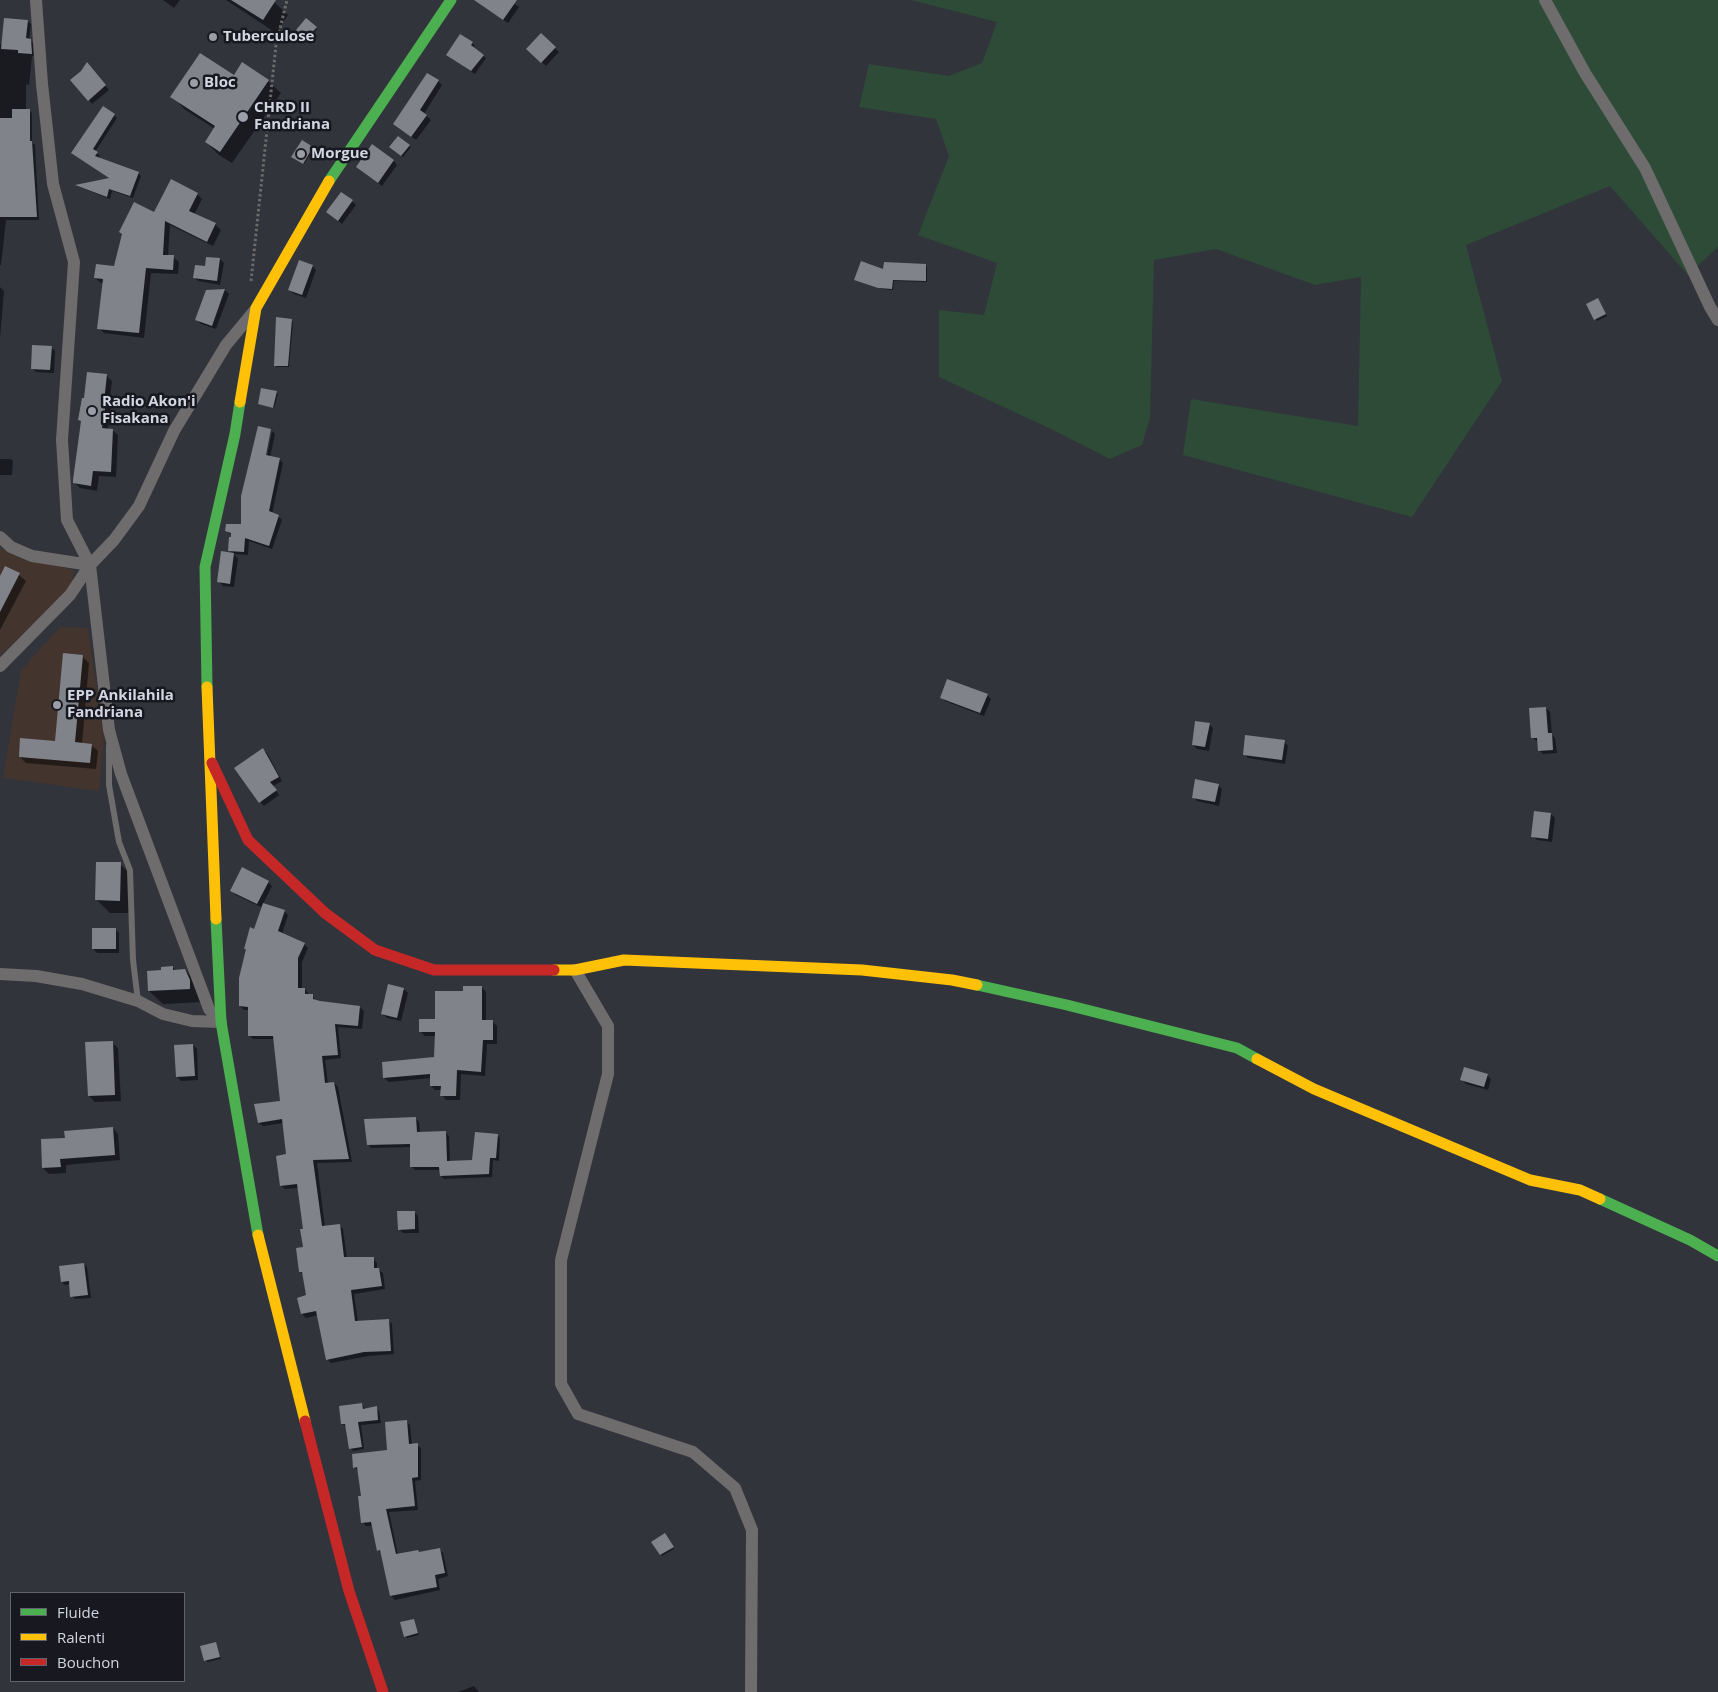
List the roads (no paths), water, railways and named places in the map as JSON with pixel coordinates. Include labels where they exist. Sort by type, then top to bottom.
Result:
[{"type":"street","points":[[36,0],[42,84],[53,184],[74,262],[62,440],[67,520],[90,565],[110,730],[120,774],[206,1000],[210,1009],[221,1022]]},
{"type":"street","points":[[0,666],[70,595],[90,565],[114,540],[139,506],[174,431],[226,345],[256,308],[330,179],[451,0]]},
{"type":"street","points":[[1545,0],[1585,73],[1645,168],[1710,307],[1718,320]]},
{"type":"street","points":[[256,308],[235,434],[205,568],[208,755],[221,1022],[260,1248],[349,1591],[384,1692]]},
{"type":"street","points":[[0,537],[11,547],[32,556],[90,565]]},
{"type":"street","points":[[208,755],[248,840],[325,913],[374,950],[434,970],[575,970],[624,960],[862,970],[952,980],[1067,1005],[1237,1048],[1314,1089],[1530,1180],[1580,1190],[1690,1240],[1718,1256]]},
{"type":"street","points":[[575,970],[608,1026],[608,1074],[561,1260],[561,1384],[578,1414],[693,1452],[736,1488],[752,1530],[751,1692]]},
{"type":"street","points":[[0,974],[36,976],[82,984],[138,1001],[163,1014],[192,1021],[221,1022]]},
{"type":"lane","points":[[110,730],[109,785],[119,842],[130,870],[133,960],[138,1001]]},
{"type":"place","name":"Tuberculose","points":[[213,37]]},
{"type":"place","name":"Bloc","points":[[194,83]]},
{"type":"place","name":"CHRD II Fandriana","points":[[243,117]]},
{"type":"place","name":"Morgue","points":[[301,154]]},
{"type":"place","name":"Radio Akon'i Fisakana","points":[[92,411]]},
{"type":"place","name":"EPP Ankilahila Fandriana","points":[[57,705]]}]
